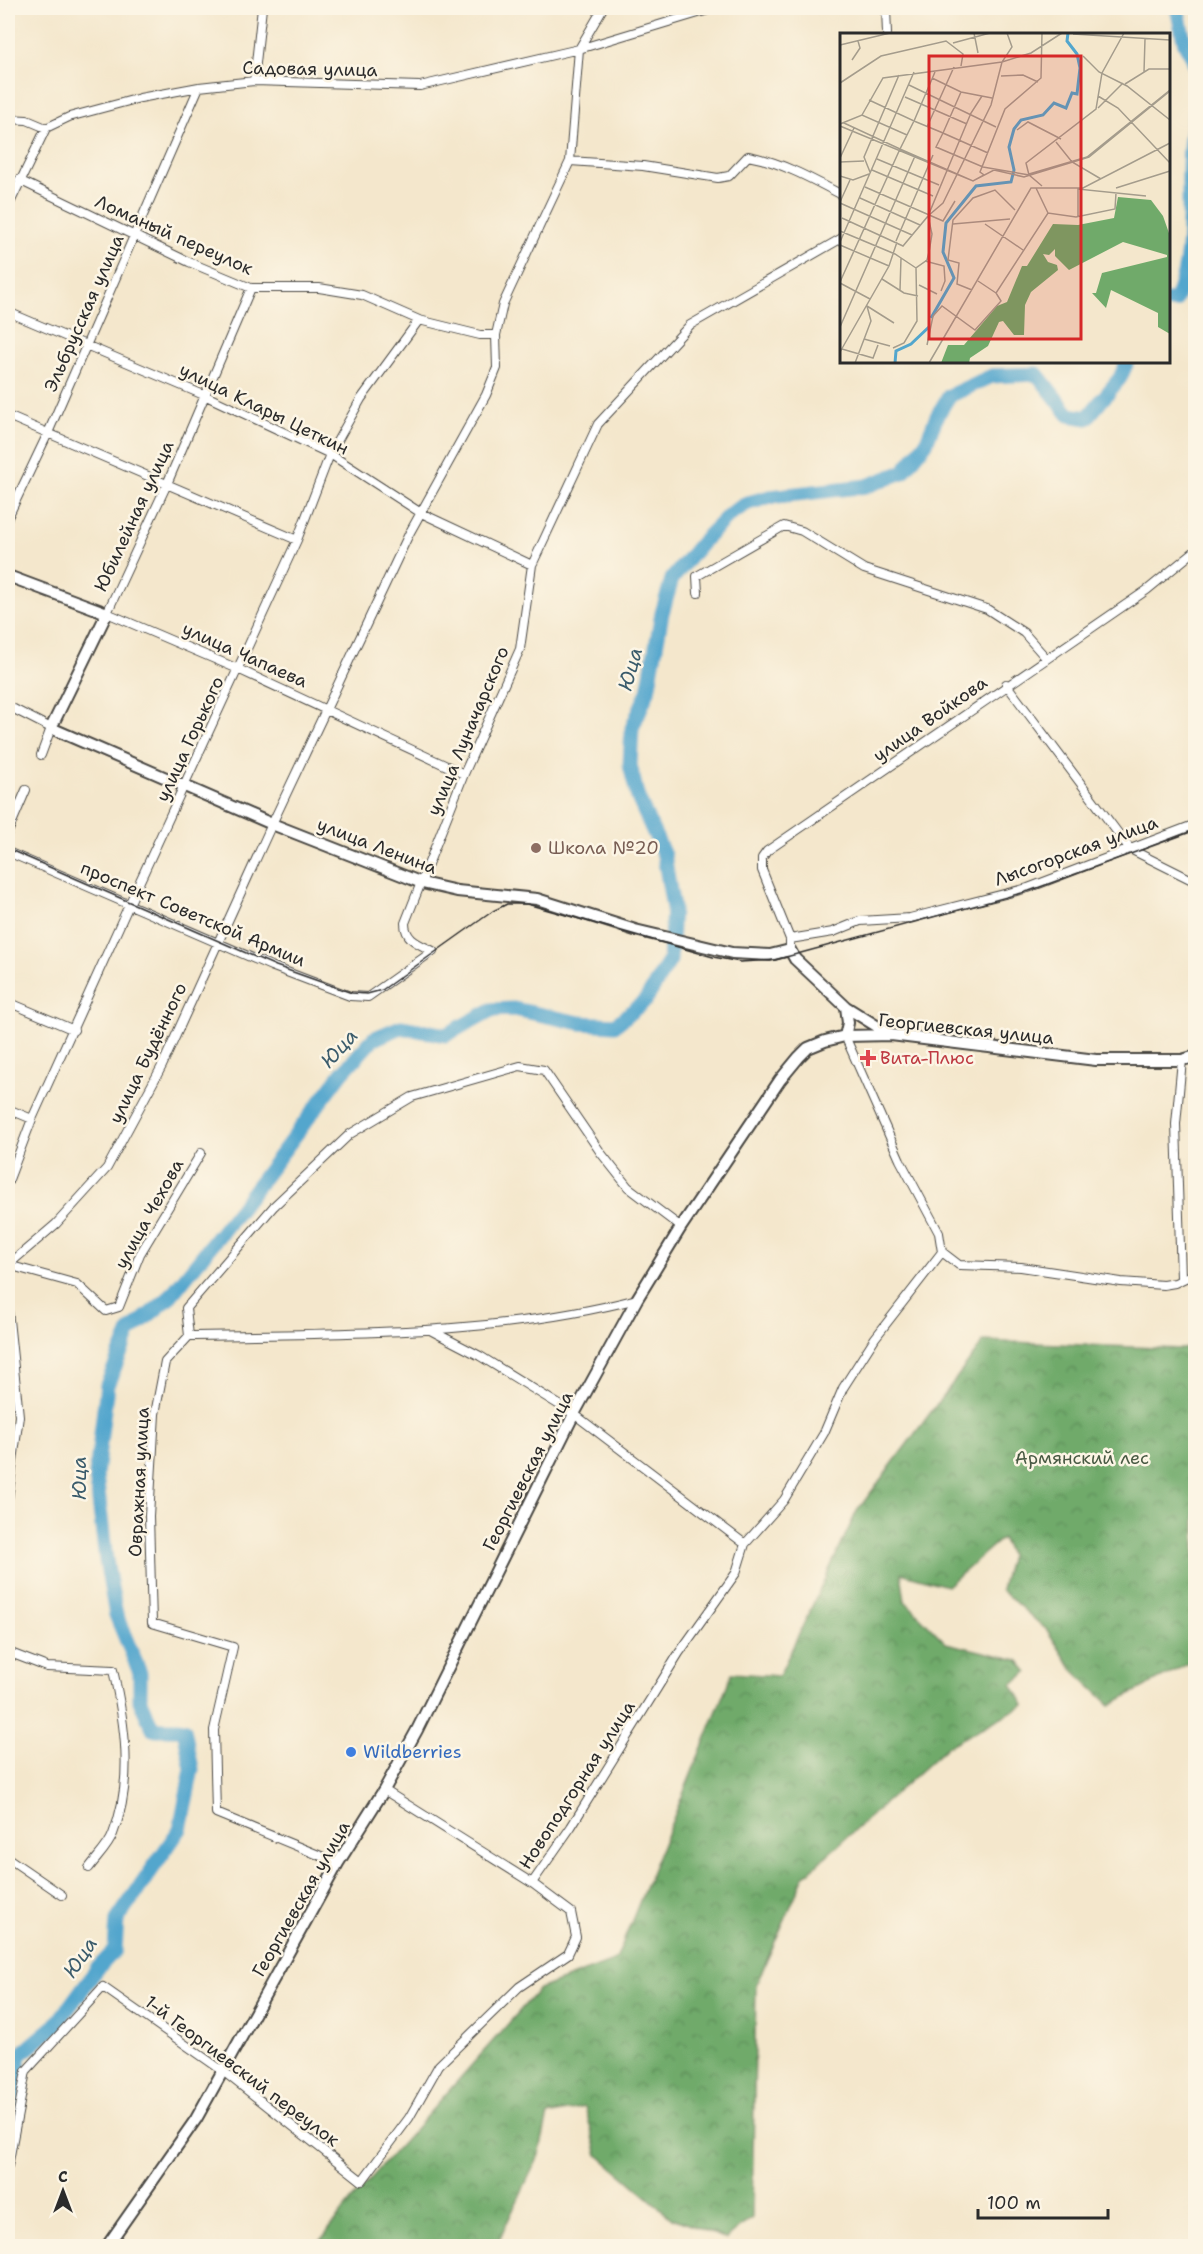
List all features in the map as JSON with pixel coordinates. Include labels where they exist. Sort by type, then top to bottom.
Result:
[{"type":"main road","name":"улица Чапаева","points":[[8,576],[107,613]]},
{"type":"main road","name":"Юбилейная улица","points":[[51,728],[107,613]]},
{"type":"main road","name":"улица Ленина","points":[[51,728],[272,824],[422,883],[457,891],[537,899],[636,930],[732,953],[770,955],[790,944]]},
{"type":"main road","points":[[790,944],[795,959],[846,1007],[891,1035]]},
{"type":"main road","points":[[845,1036],[848,1023],[846,1007]]},
{"type":"main road","name":"Георгиевская улица","points":[[107,2247],[196,2119],[338,1863],[384,1790],[417,1730],[574,1414],[637,1299],[681,1227],[780,1080],[799,1057],[814,1045],[845,1036],[891,1035],[1096,1060],[1182,1060],[1196,1056]]},
{"type":"street","points":[[254,81],[262,8]]},
{"type":"street","points":[[603,8],[579,49],[570,161],[643,166],[718,178],[729,176],[748,156],[772,162],[840,194]]},
{"type":"street","name":"Садовая улица","points":[[46,128],[69,117],[140,98],[200,87],[254,81],[420,86],[579,49],[715,8]]},
{"type":"street","points":[[886,8],[887,33]]},
{"type":"street","name":"Эльбрусская улица","points":[[8,517],[48,433],[200,87]]},
{"type":"street","points":[[8,119],[27,120],[46,128],[8,207]]},
{"type":"street","name":"улица Будённого","points":[[8,1265],[56,1224],[107,1168],[162,1066],[326,709],[421,513],[486,395],[497,368],[496,335],[503,304],[570,161]]},
{"type":"street","name":"Ломаный переулок","points":[[19,180],[251,288],[319,288],[362,295],[419,320],[480,335],[496,335]]},
{"type":"street","name":"улица Луначарского","points":[[368,997],[433,951],[411,940],[405,932],[405,923],[464,774],[520,649],[532,565],[598,424],[690,325],[840,239]]},
{"type":"street","name":"Юбилейная улица","points":[[107,613],[206,396],[251,288]]},
{"type":"street","name":"улица Клары Цеткин","points":[[8,312],[206,396],[330,454],[421,513],[532,565]]},
{"type":"street","name":"улица Горького","points":[[8,1182],[32,1119],[297,540],[330,454],[361,399],[419,320]]},
{"type":"street","points":[[8,416],[297,540]]},
{"type":"street","points":[[698,593],[697,576],[784,525],[802,531],[864,569],[987,609],[1024,633],[1046,658]]},
{"type":"street","name":"улица Войкова","points":[[790,944],[764,875],[762,858],[767,851],[1006,684],[1147,590],[1196,550]]},
{"type":"street","name":"улица Чапаева","points":[[107,613],[238,669],[464,774]]},
{"type":"street","points":[[1006,684],[1130,849],[1196,882]]},
{"type":"street","name":"улица Ленина","points":[[8,706],[51,728]]},
{"type":"street","name":"Юбилейная улица","points":[[41,755],[51,728]]},
{"type":"street","points":[[8,832],[26,790]]},
{"type":"street","name":"Лысогорская улица","points":[[790,944],[833,932],[860,921],[910,918],[1028,888],[1196,824]]},
{"type":"street","name":"проспект Советской Армии","points":[[8,852],[340,992],[368,997]]},
{"type":"street","points":[[8,1002],[74,1030]]},
{"type":"street","points":[[845,1036],[900,1160],[939,1233],[942,1252],[959,1264],[1021,1267],[1122,1282],[1163,1285],[1175,1283],[1181,1278],[1196,1273]]},
{"type":"street","points":[[1181,1278],[1176,1124],[1182,1060]]},
{"type":"street","name":"Георгиевская улица","points":[[1182,1060],[1196,1061]]},
{"type":"street","points":[[637,1299],[549,1319],[432,1330],[189,1336],[186,1308],[274,1206],[350,1134],[412,1097],[520,1066],[544,1070],[601,1153],[628,1187],[681,1227]]},
{"type":"street","points":[[8,1109],[32,1119]]},
{"type":"street","name":"улица Чехова","points":[[8,1265],[77,1284],[106,1311],[118,1307],[140,1254],[201,1153]]},
{"type":"street","name":"Новоподгорная улица","points":[[362,2181],[409,2118],[440,2065],[519,1987],[568,1954],[576,1936],[571,1912],[532,1883],[571,1827],[679,1653],[736,1573],[745,1544],[784,1500],[824,1433],[843,1388],[875,1338],[942,1252]]},
{"type":"street","points":[[8,1310],[19,1416],[8,1499]]},
{"type":"street","points":[[432,1330],[480,1356],[574,1414],[745,1544]]},
{"type":"street","name":"Овражная улица","points":[[189,1336],[165,1362],[155,1414],[150,1516],[152,1623],[233,1647],[214,1730],[216,1813],[338,1863]]},
{"type":"street","points":[[8,1652],[47,1667],[113,1670],[123,1714],[127,1752],[122,1795],[113,1836],[89,1868]]},
{"type":"street","points":[[384,1790],[532,1883]]},
{"type":"street","points":[[8,1858],[62,1895]]},
{"type":"street","name":"1-й Георгиевский переулок","points":[[8,2166],[26,2071],[103,1987],[223,2071],[362,2181]]},
{"type":"green space","name":"Армянский лес","points":[[984,1341],[1182,1349],[1195,1347],[1195,1660],[1110,1705],[1073,1670],[1047,1630],[1001,1590],[1010,1555],[1002,1538],[947,1586],[901,1573],[905,1601],[946,1643],[1018,1660],[1028,1672],[1012,1684],[1024,1705],[948,1746],[804,1876],[756,1985],[752,2218],[726,2239],[672,2218],[598,2155],[585,2107],[548,2115],[539,2155],[496,2246],[316,2246],[351,2201],[539,1989],[616,1960],[732,1673],[779,1676],[857,1511]]},
{"type":"waterway","name":"Юца","points":[[1177,8],[1185,44],[1196,69]]},
{"type":"waterway","name":"Юца","points":[[1170,301],[1175,301],[1183,278],[1187,255],[1189,159],[1196,112]]},
{"type":"waterway","name":"Юца","points":[[8,2119],[20,2055],[56,2025],[97,1969],[115,1950],[117,1920],[180,1829],[192,1769],[184,1729],[153,1729],[140,1701],[140,1673],[116,1615],[106,1560],[96,1475],[107,1385],[130,1331],[168,1299],[240,1209],[342,1073],[373,1039],[401,1027],[446,1035],[491,1010],[514,1009],[580,1023],[615,1025],[645,1001],[670,960],[673,908],[664,855],[638,798],[630,765],[632,728],[648,691],[662,613],[672,579],[702,542],[731,513],[748,503],[770,497],[867,486],[903,472],[926,443],[937,416],[949,396],[992,376],[1037,374],[1069,415],[1087,418],[1120,378],[1127,363]]},
{"type":"tram line","points":[[8,849],[276,966],[352,993],[367,994],[382,990],[493,911],[507,904],[527,904],[713,957],[740,962],[775,960],[1029,891],[1196,830]]},
{"type":"place","name":"Школа №20","points":[[536,848]]},
{"type":"place","name":"Вита-Плюс","points":[[868,1058]]},
{"type":"place","name":"Wildberries","points":[[351,1752]]}]
